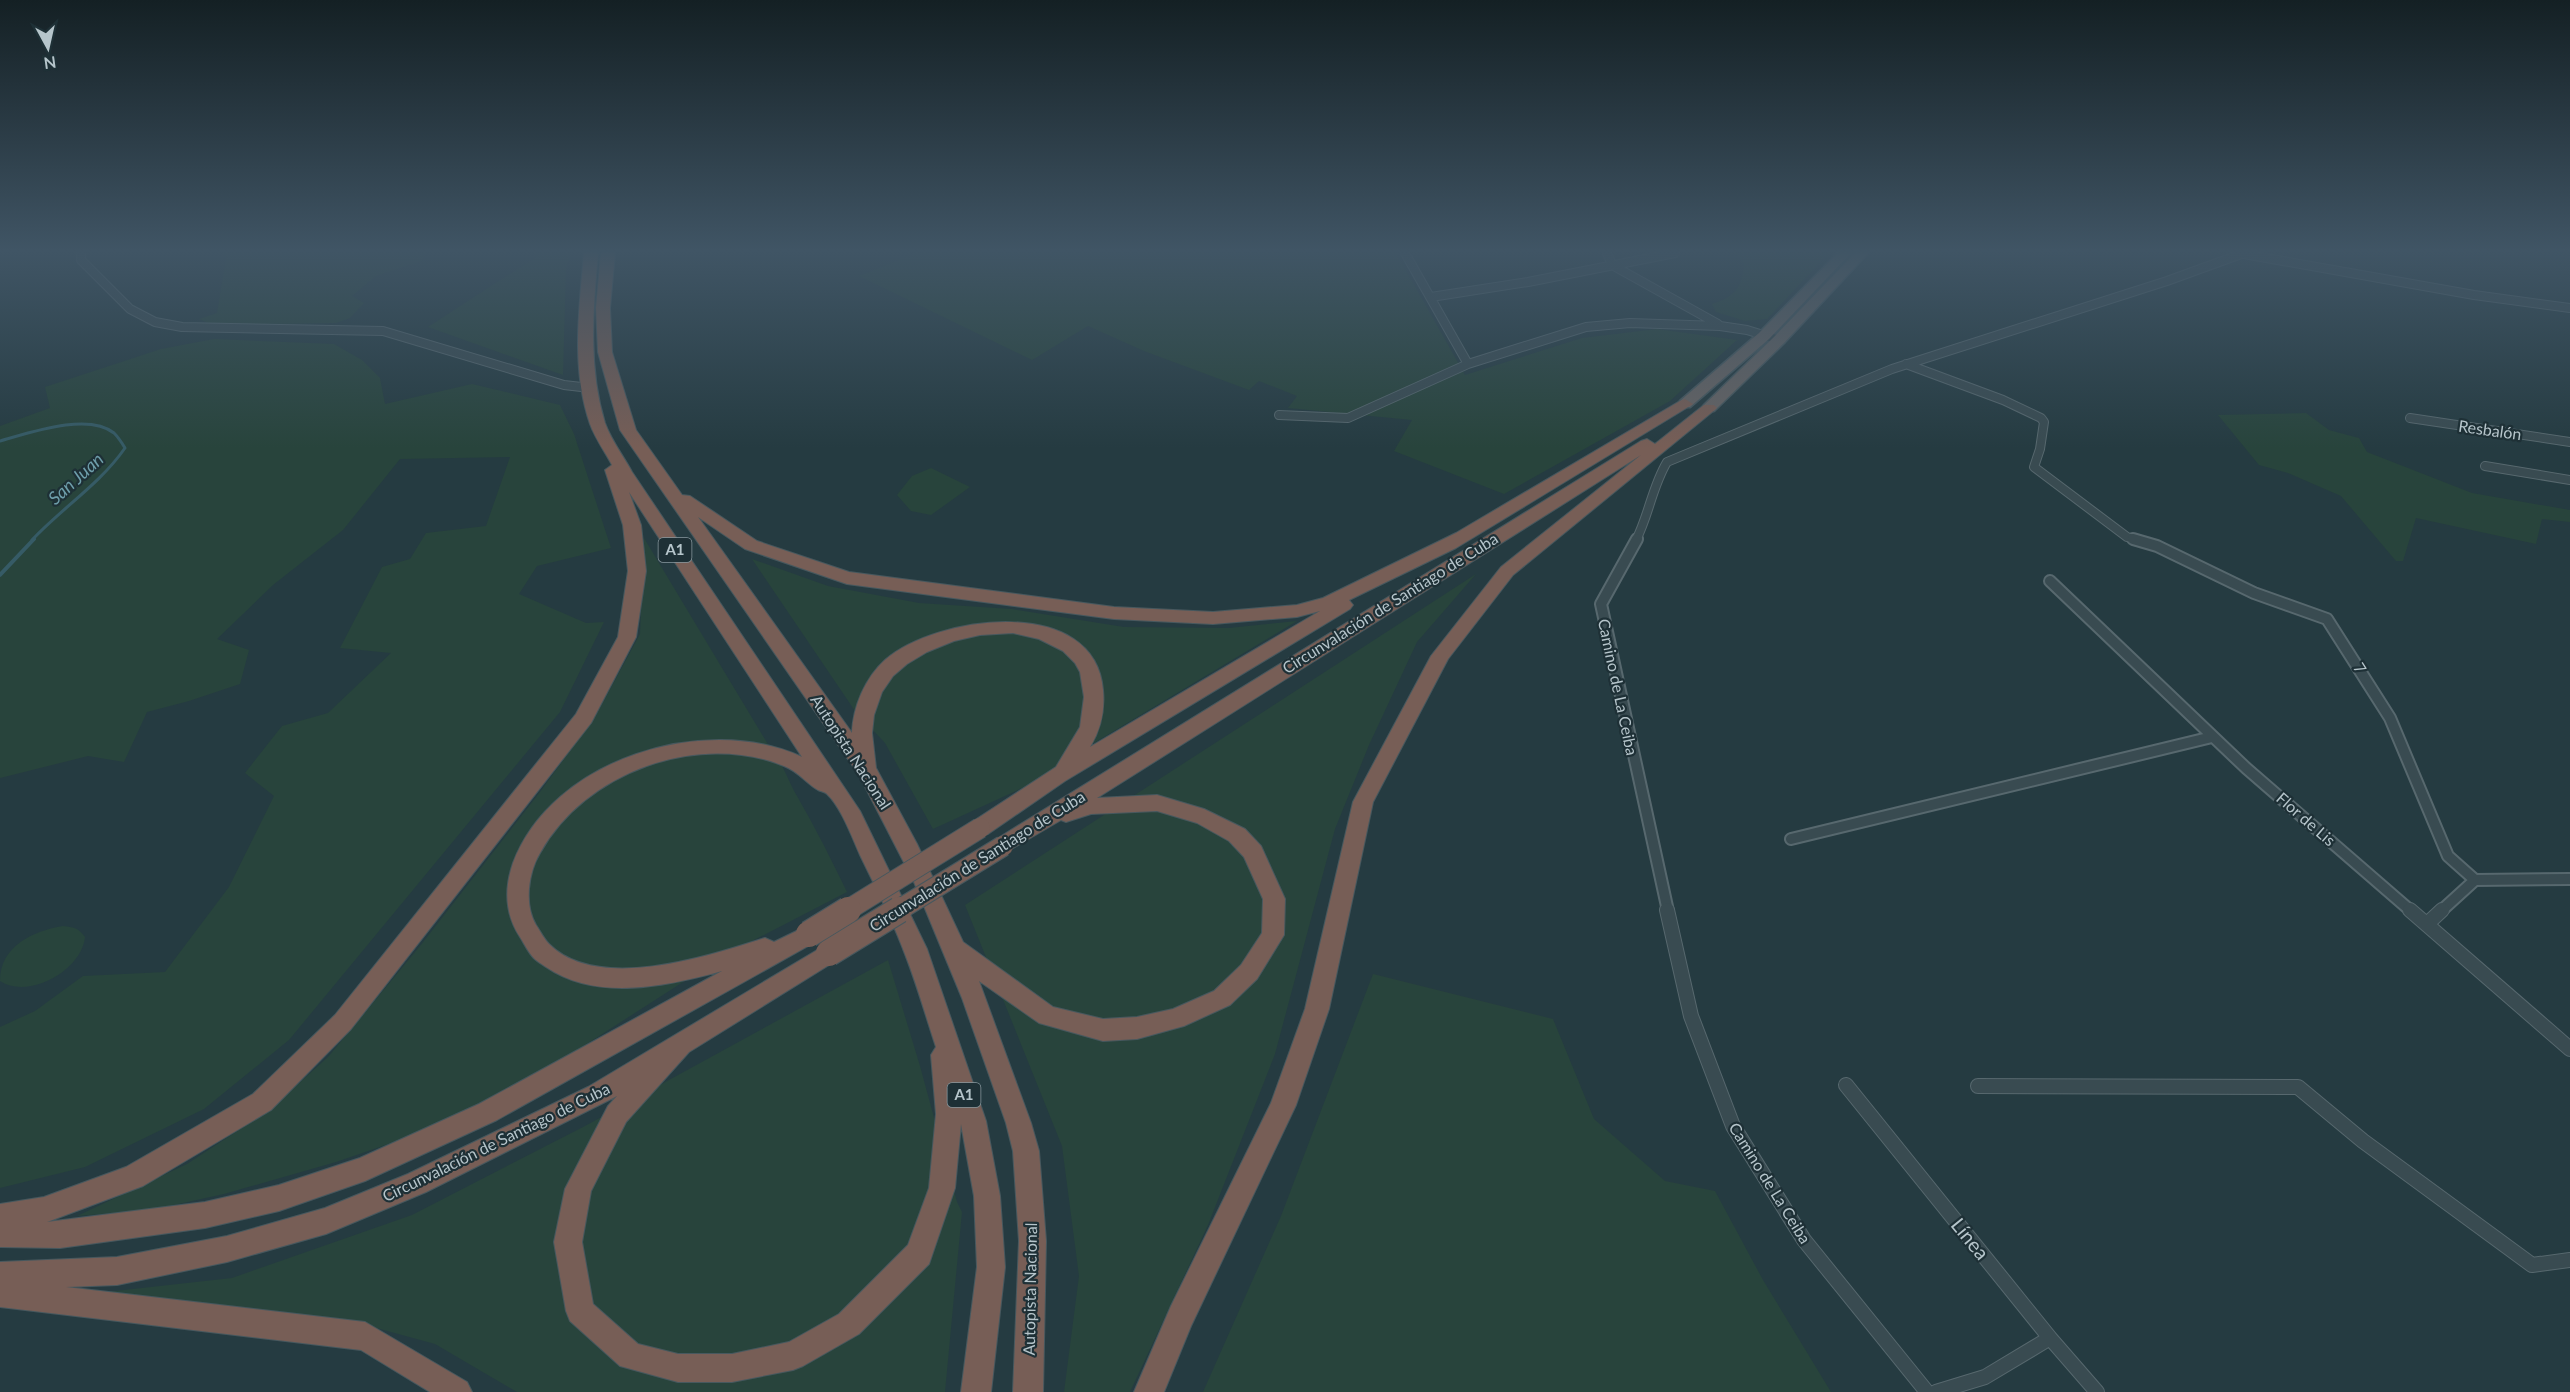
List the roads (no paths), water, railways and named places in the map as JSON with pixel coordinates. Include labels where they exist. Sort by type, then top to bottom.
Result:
[{"type":"highway","name":"Autopista Nacional","points":[[585,318],[585,354],[598,425],[630,482],[853,817],[915,949],[973,1121],[987,1196],[991,1267],[976,1392]]},
{"type":"highway","name":"Autopista Nacional","points":[[603,318],[605,352],[628,430],[867,770],[890,811],[947,930],[994,1050],[1026,1150],[1034,1249],[1028,1392]]},
{"type":"highway","name":"Circunvalación de Santiago de Cuba","points":[[0,1234],[60,1235],[205,1215],[279,1198],[365,1169],[488,1112],[809,934],[980,828],[1058,776],[1685,404],[1782,318]]},
{"type":"highway","name":"Circunvalación de Santiago de Cuba","points":[[0,1276],[117,1271],[227,1249],[326,1221],[417,1183],[597,1095],[1003,846],[1404,594],[1709,408],[1800,318]]},
{"type":"highway","points":[[1149,1392],[1181,1316],[1283,1105],[1317,1008],[1362,802],[1440,656],[1507,571],[1709,408]]},
{"type":"highway","points":[[0,1217],[44,1210],[134,1177],[262,1102],[342,1022],[584,718],[627,637],[637,571],[632,525],[598,425]]},
{"type":"highway","points":[[669,488],[751,545],[847,578],[1114,613],[1213,618],[1297,612],[1329,603],[1461,537]]},
{"type":"highway","points":[[867,770],[862,723],[873,693],[890,666],[915,650],[954,633],[990,626],[1017,626],[1047,633],[1069,646],[1086,662],[1094,680],[1094,718],[1087,740],[1058,776]]},
{"type":"highway","points":[[809,934],[714,964],[646,978],[591,976],[557,964],[530,942],[517,910],[519,879],[532,846],[562,807],[589,786],[621,768],[669,750],[712,745],[753,748],[795,762],[825,784],[853,817]]},
{"type":"highway","points":[[953,947],[999,983],[1047,1016],[1103,1030],[1137,1028],[1176,1019],[1222,998],[1249,972],[1273,935],[1274,899],[1253,852],[1238,836],[1204,817],[1157,804],[1120,804],[1090,806],[1037,824]]},
{"type":"highway","points":[[682,1042],[618,1114],[578,1188],[568,1242],[580,1311],[630,1356],[678,1368],[732,1368],[793,1356],[849,1324],[919,1254],[942,1188],[949,1114],[938,1014]]},
{"type":"highway","points":[[0,1293],[365,1336],[457,1392]]},
{"type":"street","points":[[147,318],[154,322],[182,327],[383,331],[564,385],[590,388]]},
{"type":"street","points":[[1443,318],[1468,364]]},
{"type":"street","points":[[1706,318],[1720,326]]},
{"type":"street","name":"Camino de La Ceiba","points":[[1928,1392],[1804,1240],[1733,1126],[1691,1016],[1601,604],[1642,530],[1658,477],[1667,462],[1906,364],[2051,318]]},
{"type":"street","points":[[1279,415],[1348,418],[1468,364],[1586,327],[1630,323],[1720,326],[1747,330],[1779,340]]},
{"type":"street","name":"7","points":[[1906,364],[2003,400],[2041,418],[2044,422],[2035,464],[2037,470],[2127,537],[2157,546],[2254,593],[2327,619],[2390,718],[2448,856],[2475,880]]},
{"type":"street","name":"Resbalón","points":[[2410,418],[2570,442]]},
{"type":"street","points":[[1651,454],[1658,477]]},
{"type":"street","points":[[2485,466],[2570,480]]},
{"type":"street","name":"Flor de Lis","points":[[2050,581],[2212,737],[2570,1049]]},
{"type":"street","points":[[1791,839],[2212,737]]},
{"type":"street","points":[[2427,924],[2475,880],[2570,879]]},
{"type":"street","name":"Línea","points":[[1846,1085],[2050,1338],[2097,1392]]},
{"type":"street","points":[[1978,1086],[2298,1087],[2363,1140],[2532,1265],[2570,1260]]},
{"type":"street","points":[[1936,1392],[1985,1377],[2050,1338]]},
{"type":"waterway","name":"San Juan","points":[[0,441],[42,429],[89,424],[103,427],[114,433],[125,448],[104,473],[32,540]]},
{"type":"waterway","name":"San Juan","points":[[0,575],[34,539]]}]
